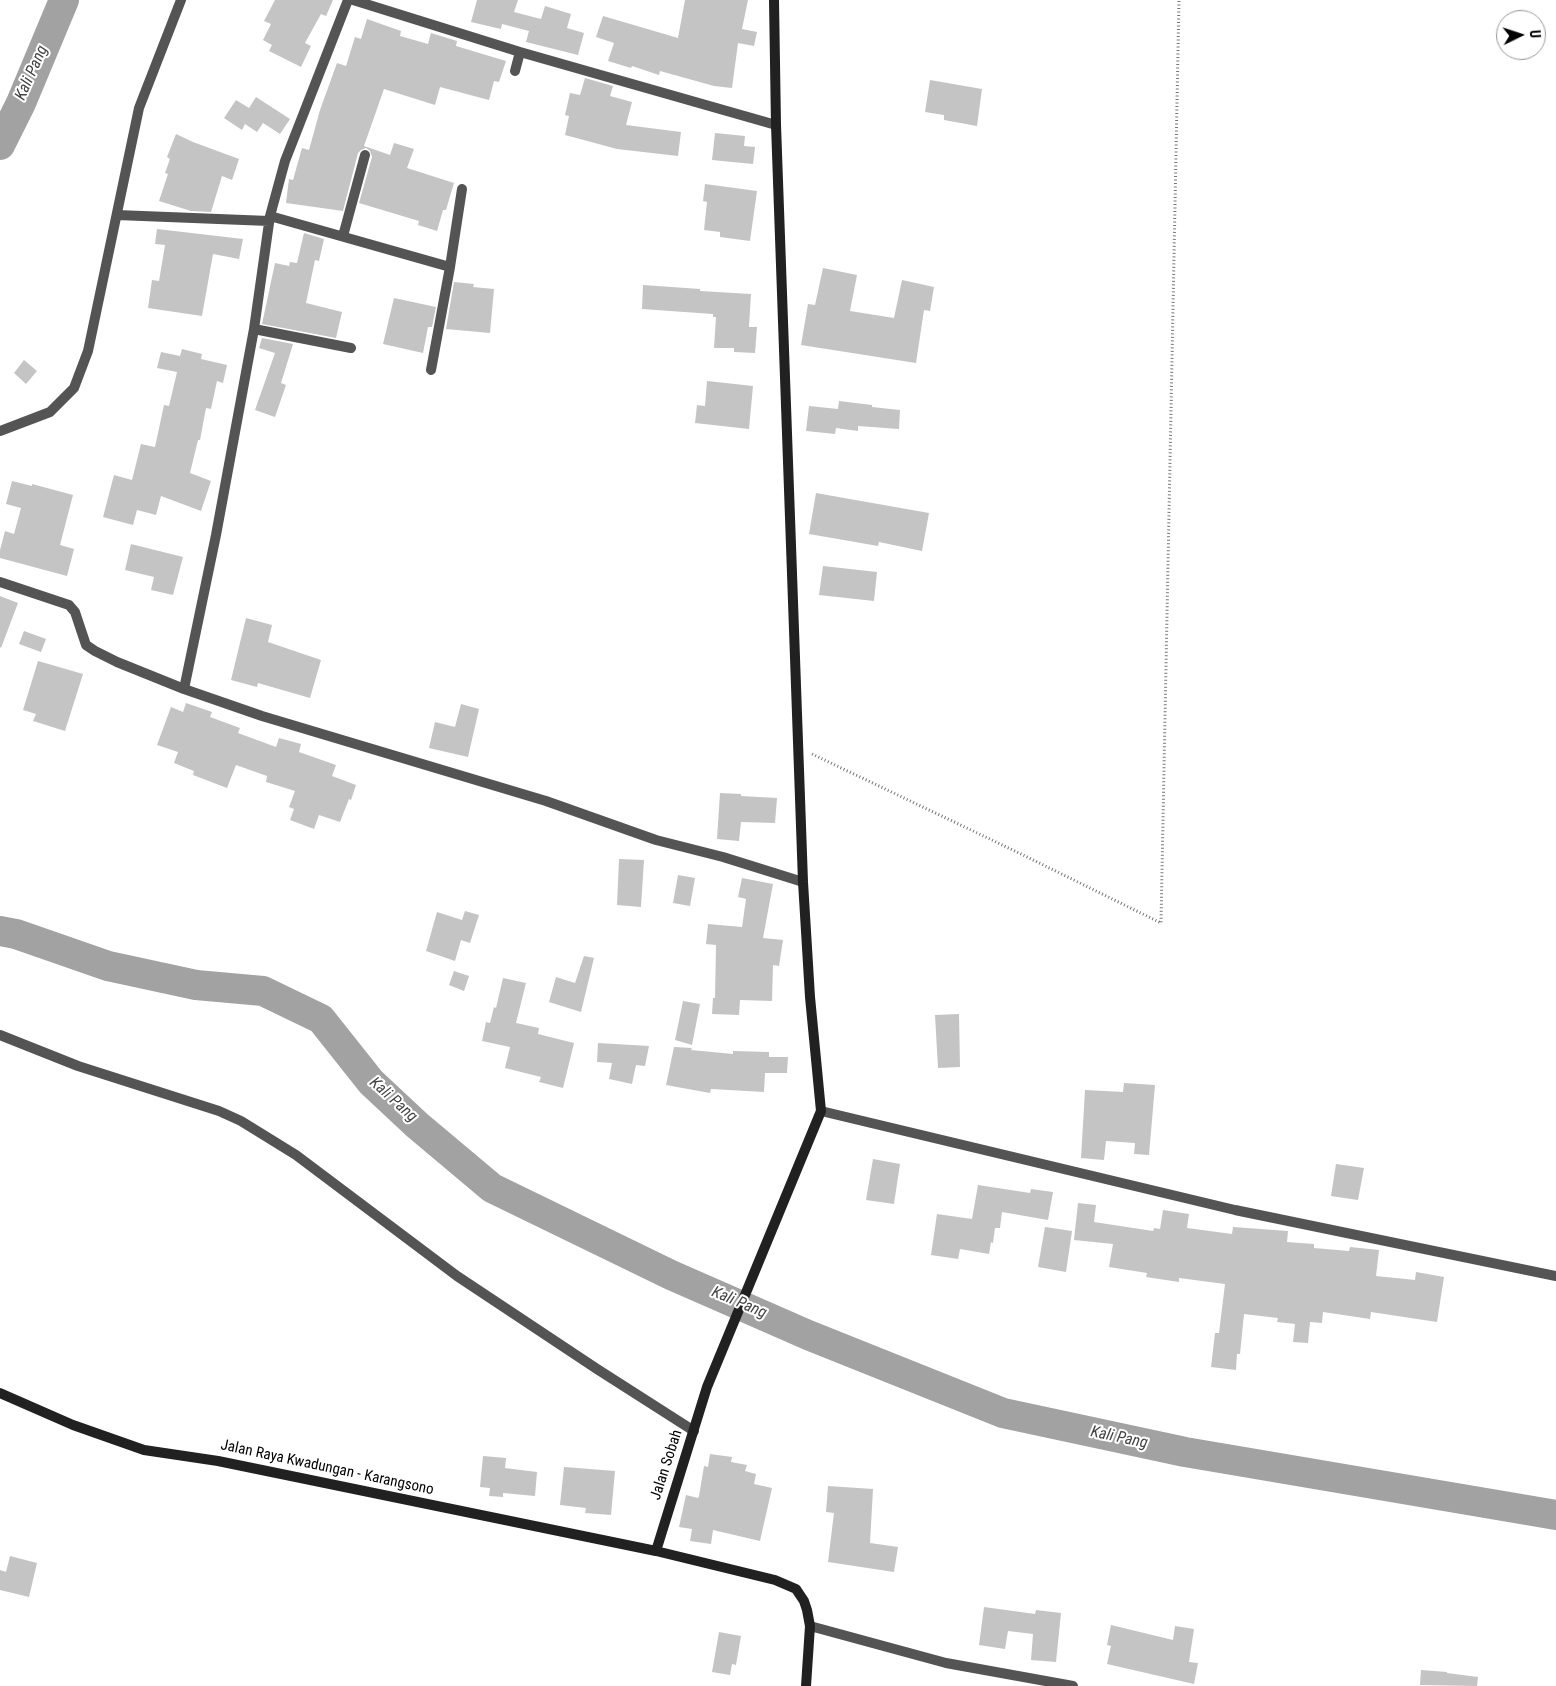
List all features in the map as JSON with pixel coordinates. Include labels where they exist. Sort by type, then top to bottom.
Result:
[{"type":"street","points":[[0,431],[50,412],[74,388],[88,351],[139,108],[181,0]]},
{"type":"street","points":[[184,689],[216,535],[254,329],[269,218],[286,162],[348,0]]},
{"type":"street","points":[[353,0],[520,52],[776,125]]},
{"type":"street","points":[[774,0],[776,125],[803,882],[810,997],[821,1111],[1235,1210],[1556,1276]]},
{"type":"street","points":[[515,71],[520,52]]},
{"type":"street","points":[[343,236],[364,155]]},
{"type":"street","points":[[431,370],[462,189]]},
{"type":"street","points":[[117,216],[269,218],[343,236],[450,267]]},
{"type":"street","points":[[254,329],[351,348]]},
{"type":"street","points":[[0,582],[69,605],[75,612],[86,645],[117,662],[184,689],[262,716],[546,802],[656,840],[723,857],[803,882]]},
{"type":"street","points":[[0,1035],[78,1066],[219,1111],[241,1121],[296,1155],[457,1276],[596,1369],[694,1431]]},
{"type":"street","name":"Jalan Sobah","points":[[656,1551],[707,1387],[821,1111]]},
{"type":"street","name":"Jalan Raya Kwadungan - Karangsono","points":[[0,1393],[73,1425],[144,1450],[218,1461],[656,1551],[790,1585],[796,1589],[804,1601],[810,1626],[806,1686]]},
{"type":"street","points":[[810,1626],[946,1663],[1073,1686]]},
{"type":"path","points":[[798,748],[1161,923],[1179,0]]},
{"type":"building","points":[[275,0],[333,0],[326,16],[321,14],[305,43],[311,46],[301,67],[269,51],[272,45],[263,40],[271,24],[264,21]]},
{"type":"building","points":[[477,0],[518,0],[514,12],[541,19],[545,6],[571,14],[567,28],[584,33],[578,55],[526,42],[529,31],[502,24],[501,29],[471,22]]},
{"type":"building","points":[[685,0],[748,0],[742,29],[757,32],[754,46],[738,43],[732,88],[714,86],[660,71],[659,75],[632,66],[631,68],[608,61],[614,43],[596,37],[603,16],[678,38]]},
{"type":"building","points":[[367,19],[401,31],[400,36],[428,44],[431,33],[457,41],[456,46],[506,61],[499,82],[494,81],[489,100],[440,87],[435,105],[384,89],[364,146],[390,155],[394,143],[414,149],[407,168],[454,183],[437,231],[418,225],[419,221],[359,203],[372,157],[370,151],[366,148],[358,153],[343,211],[286,203],[289,179],[293,180],[302,148],[309,150],[320,110],[337,63],[346,66],[355,37],[361,39]]},
{"type":"building","points":[[585,78],[613,86],[610,96],[632,102],[626,125],[681,132],[678,156],[617,149],[565,135],[569,116],[565,115],[570,93],[580,95]]},
{"type":"building","points":[[930,80],[982,89],[977,126],[944,120],[944,115],[925,112]]},
{"type":"building","points":[[256,97],[290,119],[280,134],[263,123],[257,132],[245,124],[242,130],[224,118],[236,100],[249,108]]},
{"type":"building","points":[[715,133],[745,136],[744,146],[755,147],[753,164],[712,160]]},
{"type":"building","points":[[176,134],[239,159],[232,180],[222,176],[211,212],[191,211],[159,201],[168,174],[165,173],[170,159],[167,157]]},
{"type":"building","points":[[705,184],[757,191],[750,241],[720,237],[720,232],[704,230],[707,202],[703,201]]},
{"type":"building","points":[[157,229],[243,239],[239,259],[213,254],[202,316],[148,308],[152,280],[159,281],[165,245],[155,244]]},
{"type":"building","points":[[304,233],[324,239],[319,261],[315,260],[306,303],[342,312],[336,338],[262,324],[275,263],[289,266],[290,262],[297,263]]},
{"type":"building","points":[[823,268],[857,275],[850,311],[894,318],[902,280],[934,287],[930,311],[924,310],[916,363],[801,345],[808,304],[815,305]]},
{"type":"building","points":[[454,282],[474,284],[473,287],[494,289],[490,333],[446,329]]},
{"type":"building","points":[[643,285],[751,294],[749,327],[757,327],[755,353],[734,352],[734,348],[714,348],[716,317],[713,317],[713,314],[642,309]]},
{"type":"building","points":[[394,298],[436,307],[432,327],[428,327],[423,353],[383,344]]},
{"type":"building","points":[[262,338],[293,344],[281,383],[286,385],[275,417],[255,410],[275,353],[259,348]]},
{"type":"building","points":[[182,349],[202,354],[201,359],[227,365],[223,383],[217,381],[211,409],[206,408],[200,440],[198,440],[190,473],[211,481],[201,511],[161,496],[156,515],[137,510],[133,525],[103,517],[114,475],[132,480],[141,444],[155,447],[164,405],[169,406],[177,372],[157,368],[161,352],[180,356]]},
{"type":"building","points":[[24,360],[37,371],[26,384],[14,373]]},
{"type":"building","points":[[707,381],[753,386],[749,429],[695,423],[697,405],[705,406]]},
{"type":"building","points":[[839,401],[900,410],[899,429],[858,426],[858,431],[836,428],[835,434],[806,431],[809,406],[838,409]]},
{"type":"building","points":[[12,481],[32,486],[32,484],[73,495],[60,545],[74,549],[67,576],[0,558],[5,531],[14,534],[21,508],[6,504]]},
{"type":"building","points":[[816,493],[929,513],[922,551],[879,542],[878,546],[809,534]]},
{"type":"building","points":[[131,544],[183,557],[173,595],[151,590],[154,577],[125,570]]},
{"type":"building","points":[[823,566],[877,572],[874,601],[819,595]]},
{"type":"building","points":[[0,596],[18,603],[1,648],[0,647]]},
{"type":"building","points":[[246,618],[272,625],[268,642],[321,660],[310,698],[258,683],[257,687],[231,680]]},
{"type":"building","points":[[24,631],[46,639],[41,652],[19,644]]},
{"type":"building","points":[[38,661],[83,674],[65,731],[33,721],[36,714],[23,710]]},
{"type":"building","points":[[186,703],[212,712],[210,717],[240,728],[238,733],[276,747],[279,738],[301,744],[299,752],[336,765],[332,776],[356,785],[340,822],[319,815],[314,829],[290,820],[294,809],[289,807],[295,791],[266,782],[267,776],[236,765],[227,788],[193,775],[194,771],[174,763],[178,752],[157,745],[171,707],[183,712]]},
{"type":"building","points":[[461,704],[479,709],[468,757],[429,748],[435,722],[455,727]]},
{"type":"building","points":[[720,793],[777,798],[775,823],[741,822],[739,841],[717,839]]},
{"type":"building","points":[[619,859],[644,860],[641,907],[617,905]]},
{"type":"building","points":[[678,875],[695,878],[690,906],[673,903]]},
{"type":"building","points":[[742,878],[773,884],[763,938],[783,940],[779,966],[773,965],[772,1001],[740,1000],[739,1015],[712,1014],[713,998],[715,998],[716,945],[706,944],[708,924],[742,927],[746,899],[738,897]]},
{"type":"building","points":[[465,911],[479,915],[470,943],[461,940],[455,961],[426,951],[437,912],[462,920]]},
{"type":"building","points":[[584,956],[594,958],[581,1012],[549,1002],[556,977],[575,983]]},
{"type":"building","points":[[454,971],[469,976],[464,991],[449,985]]},
{"type":"building","points":[[503,978],[526,983],[516,1023],[539,1028],[538,1034],[574,1043],[563,1088],[539,1082],[541,1077],[505,1068],[510,1047],[482,1041],[486,1022],[490,1023],[494,1007],[496,1008]]},
{"type":"building","points":[[683,1001],[700,1004],[692,1045],[675,1040]]},
{"type":"building","points":[[959,1014],[960,1067],[938,1068],[935,1015]]},
{"type":"building","points":[[598,1043],[649,1046],[645,1066],[636,1065],[632,1084],[609,1079],[612,1063],[597,1062]]},
{"type":"building","points":[[674,1047],[733,1054],[733,1051],[769,1052],[769,1057],[788,1057],[787,1073],[765,1073],[764,1092],[711,1089],[710,1093],[666,1085]]},
{"type":"building","points":[[1124,1083],[1155,1085],[1149,1155],[1134,1154],[1135,1143],[1106,1141],[1104,1160],[1081,1158],[1085,1090],[1123,1092]]},
{"type":"building","points":[[873,1159],[900,1164],[894,1204],[866,1200]]},
{"type":"building","points":[[1336,1164],[1364,1168],[1358,1200],[1331,1196]]},
{"type":"building","points":[[978,1185],[1030,1193],[1031,1189],[1053,1192],[1048,1220],[1002,1212],[1000,1228],[995,1228],[989,1254],[960,1249],[958,1259],[931,1255],[937,1214],[972,1219]]},
{"type":"building","points":[[1078,1203],[1096,1205],[1094,1222],[1153,1231],[1154,1228],[1160,1229],[1163,1210],[1189,1214],[1187,1228],[1232,1234],[1233,1227],[1288,1231],[1287,1242],[1314,1244],[1314,1248],[1349,1251],[1350,1247],[1379,1250],[1376,1276],[1415,1280],[1416,1272],[1444,1277],[1437,1322],[1371,1312],[1370,1319],[1323,1312],[1322,1323],[1310,1322],[1308,1343],[1293,1342],[1295,1324],[1277,1322],[1278,1318],[1244,1314],[1240,1354],[1237,1354],[1236,1370],[1211,1367],[1215,1333],[1219,1333],[1225,1284],[1179,1278],[1179,1282],[1146,1277],[1147,1273],[1109,1267],[1113,1244],[1074,1240]]},
{"type":"building","points":[[1045,1227],[1072,1231],[1066,1272],[1038,1267]]},
{"type":"building","points":[[710,1454],[732,1457],[731,1462],[747,1465],[745,1471],[756,1474],[754,1484],[772,1488],[760,1541],[713,1530],[711,1544],[690,1541],[692,1529],[679,1527],[686,1495],[698,1498],[699,1496],[704,1466],[708,1467]]},
{"type":"building","points":[[483,1456],[506,1458],[505,1468],[537,1472],[535,1496],[503,1493],[503,1497],[489,1496],[490,1488],[480,1487]]},
{"type":"building","points":[[564,1467],[615,1471],[611,1515],[585,1513],[586,1508],[560,1505]]},
{"type":"building","points":[[828,1486],[873,1489],[870,1543],[898,1547],[894,1572],[828,1562],[834,1513],[826,1512]]},
{"type":"building","points":[[10,1556],[37,1563],[29,1597],[0,1590],[0,1570],[6,1572]]},
{"type":"building","points":[[984,1607],[1035,1614],[1036,1610],[1061,1613],[1056,1662],[1031,1660],[1033,1634],[1008,1631],[1005,1649],[979,1645]]},
{"type":"building","points":[[1111,1625],[1173,1640],[1175,1626],[1194,1629],[1189,1662],[1198,1663],[1194,1684],[1107,1664],[1111,1646],[1107,1645]]},
{"type":"building","points":[[719,1632],[741,1636],[736,1665],[732,1664],[730,1675],[712,1672]]},
{"type":"building","points":[[1421,1670],[1478,1677],[1477,1686],[1420,1685]]},
{"type":"waterway","name":"Kali Pang","points":[[0,145],[21,103],[64,0]]},
{"type":"waterway","name":"Kali Pang","points":[[0,931],[16,934],[108,966],[196,985],[263,991],[321,1019],[371,1082],[417,1125],[492,1188],[671,1275],[808,1335],[1003,1413],[1185,1452],[1556,1515]]}]
